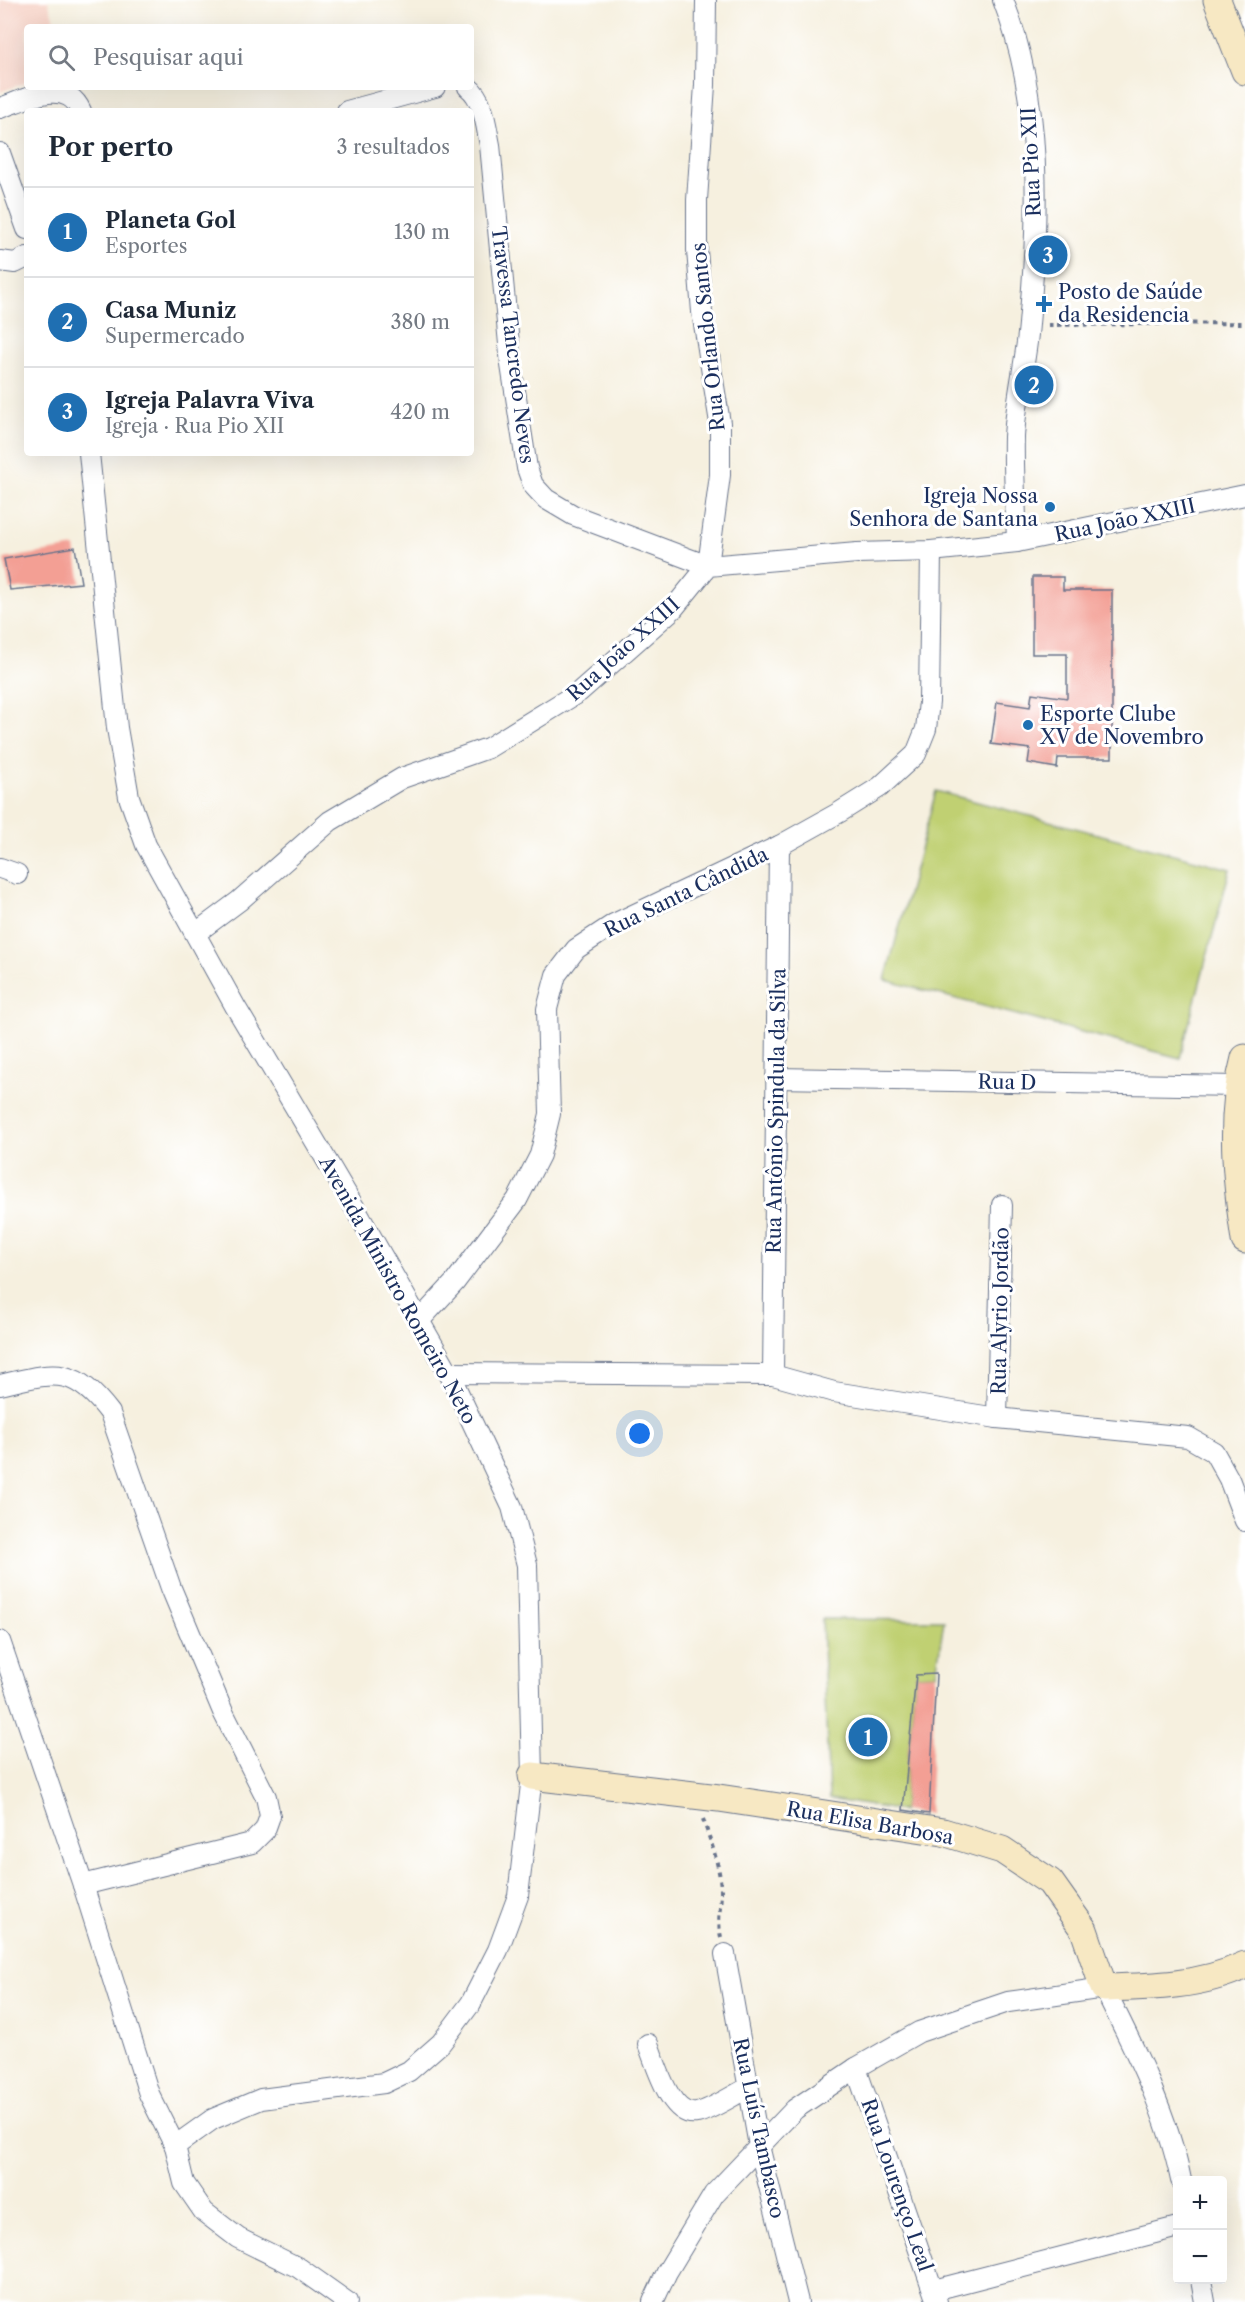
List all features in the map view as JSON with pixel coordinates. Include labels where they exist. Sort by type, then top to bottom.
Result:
[{"type":"street","name":"Rua Orlando Santos","points":[[706,0],[705,85],[697,200],[697,250],[702,312],[720,423],[720,475],[708,566]]},
{"type":"street","name":"Rua Pio XII","points":[[1004,0],[1026,83],[1034,142],[1035,211],[1029,326],[1014,437],[1017,542]]},
{"type":"street","points":[[1217,0],[1244,65]]},
{"type":"street","points":[[357,108],[424,90]]},
{"type":"street","name":"Travessa Tancredo Neves","points":[[472,90],[483,113],[490,145],[511,365],[527,468],[533,485],[546,500],[573,515],[708,566]]},
{"type":"street","points":[[0,108],[53,91],[71,97],[77,101],[80,108]]},
{"type":"street","points":[[0,153],[24,221]]},
{"type":"street","points":[[0,261],[15,262],[24,258]]},
{"type":"street","name":"Avenida Ministro Romeiro Neto","points":[[89,456],[117,728],[129,797],[146,845],[235,1006],[449,1373],[512,1507],[526,1565],[531,1661],[532,1776],[518,1896],[498,1950],[471,2003],[441,2043],[409,2071],[384,2083],[261,2099],[213,2119],[175,2146]]},
{"type":"street","name":"Rua João XXIII","points":[[196,933],[239,901],[330,822],[402,778],[488,748],[579,692],[673,609],[708,566],[857,553],[931,551],[1017,542],[1245,495]]},
{"type":"street","name":"Rua Santa Cândida","points":[[419,1322],[455,1282],[511,1208],[540,1155],[550,1114],[547,1009],[556,975],[576,949],[614,924],[779,846],[880,787],[916,754],[926,729],[929,702],[931,551]]},
{"type":"street","name":"Rua Antônio Spindula da Silva","points":[[773,1376],[779,846]]},
{"type":"street","points":[[1245,1058],[1237,1086],[1236,1167],[1245,1240]]},
{"type":"street","name":"Rua D","points":[[776,1078],[1237,1086]]},
{"type":"street","name":"Rua Alyrio Jordão","points":[[997,1418],[1002,1204]]},
{"type":"street","points":[[0,1385],[52,1373],[78,1381],[95,1394],[110,1413],[171,1588],[223,1712],[266,1797],[270,1816],[265,1830],[252,1843],[83,1885]]},
{"type":"street","points":[[449,1373],[773,1376],[834,1392],[997,1418],[1188,1437],[1214,1452],[1229,1479],[1245,1521]]},
{"type":"street","points":[[0,1641],[83,1885],[149,2094],[175,2146],[184,2183],[204,2212],[238,2238],[299,2268],[347,2302]]},
{"type":"street","name":"Rua Elisa Barbosa","points":[[532,1776],[694,1795],[943,1832],[1002,1850],[1050,1882],[1084,1930],[1104,1988],[1143,2065],[1173,2142],[1180,2176]]},
{"type":"street","name":"Rua Luís Tambasco","points":[[725,1954],[759,2146],[798,2302]]},
{"type":"street","points":[[653,2302],[667,2272],[714,2194],[795,2109],[856,2068],[920,2032],[1008,2001],[1104,1988],[1164,1986],[1230,1972],[1245,1965]]},
{"type":"street","points":[[648,2044],[673,2103],[685,2112],[696,2113],[748,2088]]},
{"type":"street","name":"Rua Lourenço Leal","points":[[856,2068],[936,2296]]},
{"type":"street","points":[[936,2296],[1173,2228]]},
{"type":"street","points":[[1202,2284],[1205,2302]]},
{"type":"path","points":[[1029,326],[1245,323]]},
{"type":"path","points":[[694,1795],[718,1863],[721,1893],[718,1922],[725,1954]]},
{"type":"shaded area","points":[[0,0],[48,0],[55,24],[24,24],[24,83],[0,92]]},
{"type":"green space","points":[[936,791],[1230,869],[1180,1058],[885,980]]},
{"type":"green space","points":[[822,1619],[944,1620],[936,1674],[916,1675],[903,1811],[829,1799]]},
{"type":"building","points":[[75,547],[81,583],[10,590],[4,559]]},
{"type":"building","points":[[1032,577],[1063,577],[1063,590],[1112,590],[1112,758],[1058,758],[1057,768],[1028,763],[1030,749],[991,744],[997,702],[1030,707],[1032,693],[1067,698],[1067,654],[1032,654]]},
{"type":"building","points":[[936,1674],[929,1814],[903,1810],[916,1675]]},
{"type":"place","name":"Igreja Palavra Viva","points":[[1048,255]]},
{"type":"place","name":"Posto de Saúde da Residencia","points":[[1044,304]]},
{"type":"place","name":"Casa Muniz","points":[[1034,385]]},
{"type":"place","name":"Igreja Nossa Senhora de Santana","points":[[1050,507]]},
{"type":"place","name":"Esporte Clube XV de Novembro","points":[[1028,725]]},
{"type":"place","name":"Planeta Gol","points":[[868,1737]]}]
